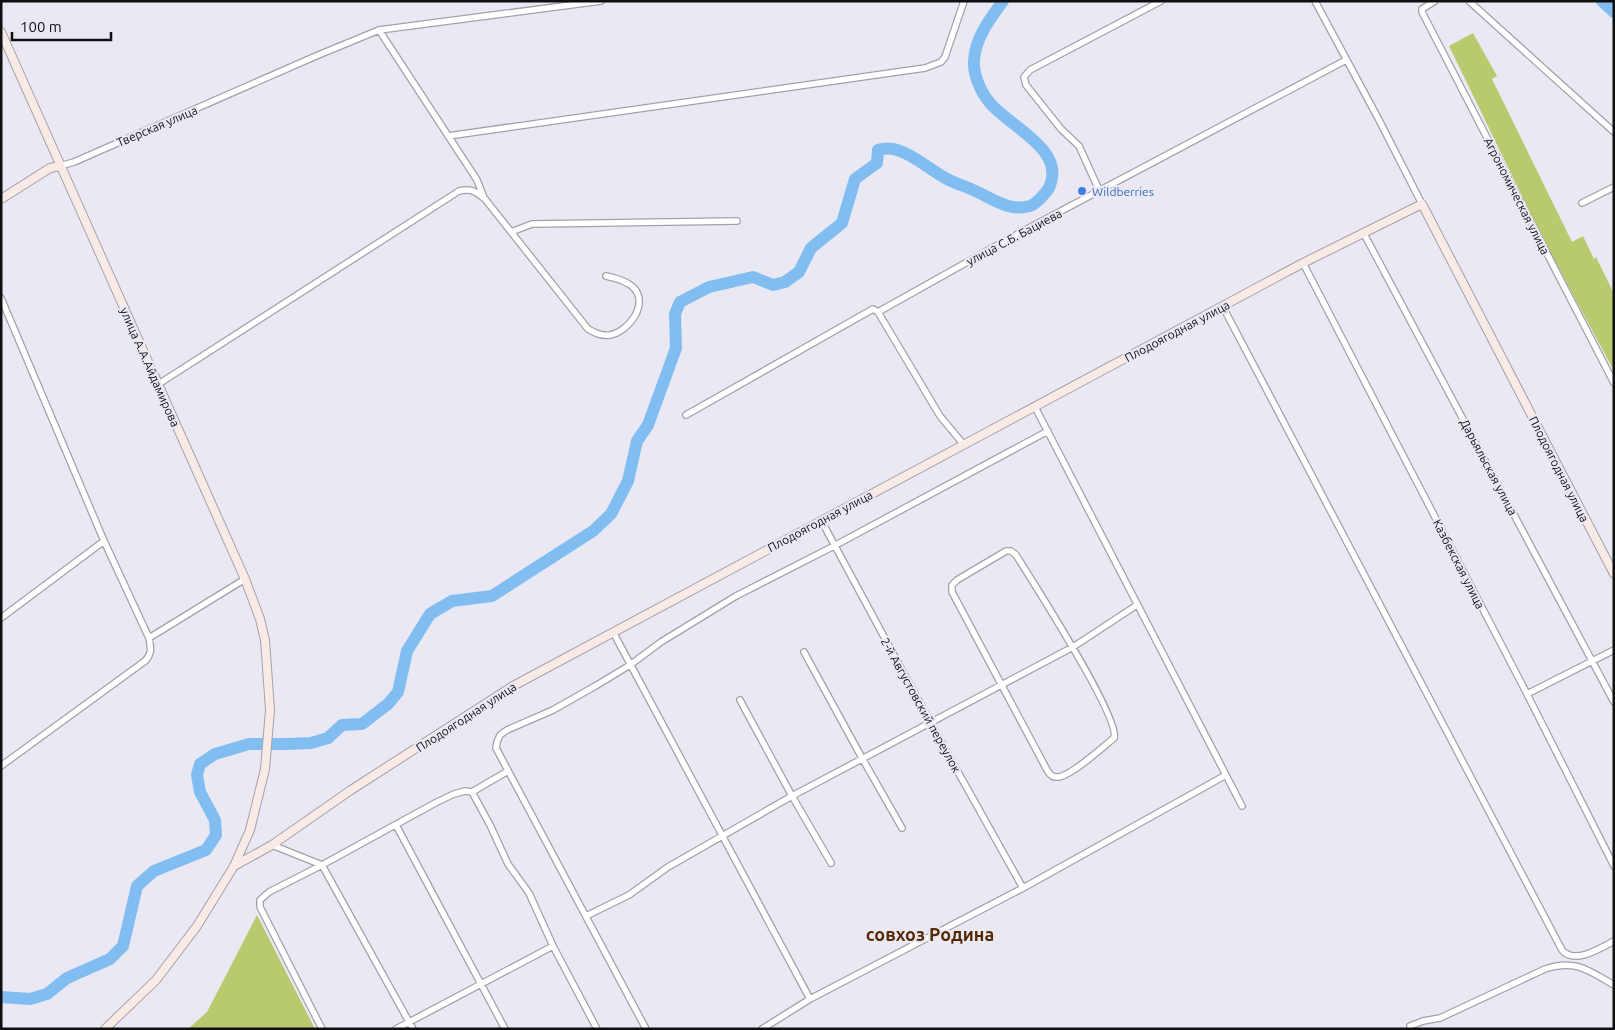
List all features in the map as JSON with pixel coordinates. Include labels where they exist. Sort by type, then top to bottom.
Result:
[{"type":"street","name":"Тверская улица","points":[[1,199],[50,168],[74,162],[379,30],[601,1]]},
{"type":"street","points":[[448,136],[925,68],[941,62],[945,57],[964,1]]},
{"type":"street","points":[[1099,190],[1079,146],[1061,129],[1026,85],[1024,77],[1030,70],[1160,1]]},
{"type":"street","name":"Плодоягодная улица","points":[[1315,1],[1379,120],[1614,574]]},
{"type":"street","name":"Агрономическая улица","points":[[1435,1],[1422,9],[1422,12],[1614,383]]},
{"type":"street","points":[[1469,1],[1614,132]]},
{"type":"street","points":[[379,30],[477,180],[485,199]]},
{"type":"street","name":"улица А.А.Айдамирова","points":[[1,32],[245,579],[260,619],[265,640],[270,710],[265,769],[250,830],[234,866],[197,926],[156,980],[105,1029]]},
{"type":"street","name":"улица С.Б. Бациева","points":[[686,415],[873,309],[878,312],[1099,190],[1346,60]]},
{"type":"street","points":[[1582,203],[1614,187]]},
{"type":"street","points":[[157,384],[459,191],[467,189],[474,190],[485,199],[588,329],[603,335],[612,335],[621,331],[630,323],[636,314],[639,300],[638,294],[633,287],[625,282],[606,276]]},
{"type":"street","name":"Плодоягодная улица","points":[[234,866],[272,846],[351,790],[513,686],[1303,263],[1422,204]]},
{"type":"street","points":[[511,232],[532,224],[737,221]]},
{"type":"street","name":"Дарьяльская улица","points":[[1363,232],[1614,702]]},
{"type":"street","name":"Казбекская улица","points":[[1303,263],[1527,694],[1614,866]]},
{"type":"street","points":[[1,298],[104,541],[150,638],[151,651],[145,661],[1,766]]},
{"type":"street","points":[[1223,306],[1566,955],[1584,954],[1614,941]]},
{"type":"street","points":[[878,312],[940,416],[964,445]]},
{"type":"street","points":[[1035,407],[1242,806]]},
{"type":"street","points":[[646,1029],[496,748],[496,742],[500,735],[560,706],[630,665],[661,642],[736,596],[834,546],[1048,431]]},
{"type":"street","name":"2-й Августовский переулок","points":[[821,520],[930,722],[1023,888]]},
{"type":"street","points":[[1,618],[104,541]]},
{"type":"street","points":[[1006,551],[1011,551],[1016,555],[1073,647],[1100,699],[1115,732],[1115,736],[1064,776],[1057,778],[1052,776],[1047,770],[952,592],[952,585],[957,580],[1006,551]]},
{"type":"street","points":[[150,638],[245,579]]},
{"type":"street","points":[[586,916],[630,895],[657,873],[792,796],[1073,647],[1137,605]]},
{"type":"street","points":[[613,632],[810,999]]},
{"type":"street","points":[[1527,694],[1614,650]]},
{"type":"street","points":[[804,652],[902,828]]},
{"type":"street","points":[[740,700],[830,863]]},
{"type":"street","points":[[322,1029],[260,906],[260,900],[269,892],[454,794],[465,791],[472,792],[508,770]]},
{"type":"street","points":[[762,1029],[810,999],[1023,888],[1226,775]]},
{"type":"street","points":[[472,792],[508,864],[529,893],[552,946],[597,1029]]},
{"type":"street","points":[[396,825],[504,1029]]},
{"type":"street","points":[[272,846],[322,865],[413,1029]]},
{"type":"street","points":[[396,1029],[552,946]]},
{"type":"street","points":[[1410,1026],[1440,1018],[1558,965],[1581,967],[1614,984]]},
{"type":"green space","points":[[1473,33],[1497,76],[1492,79],[1572,242],[1583,236],[1594,259],[1596,257],[1614,294],[1614,371],[1541,235],[1449,46]]},
{"type":"green space","points":[[257,915],[315,1029],[188,1029],[207,1012]]},
{"type":"waterway","points":[[1,997],[30,999],[47,994],[67,978],[110,959],[123,946],[137,886],[154,871],[206,850],[216,835],[215,820],[200,792],[197,775],[200,764],[215,754],[249,744],[311,743],[328,738],[342,725],[362,724],[388,704],[398,692],[407,651],[430,614],[452,601],[492,596],[593,531],[611,514],[628,481],[637,441],[648,425],[676,348],[675,314],[680,302],[709,287],[753,277],[773,285],[785,282],[799,272],[811,248],[842,223],[855,179],[877,163],[878,150],[887,149],[905,153],[941,176],[1007,206],[1030,206],[1039,200],[1048,190],[1051,182],[1052,170],[1049,158],[1031,138],[990,103],[981,89],[975,72],[974,61],[977,44],[988,22],[1003,1]]},
{"type":"waterway","points":[[1602,1],[1614,12]]},
{"type":"place","name":"Wildberries","points":[[1082,191]]},
{"type":"district","name":"совхоз Родина","points":[[930,934]]}]
